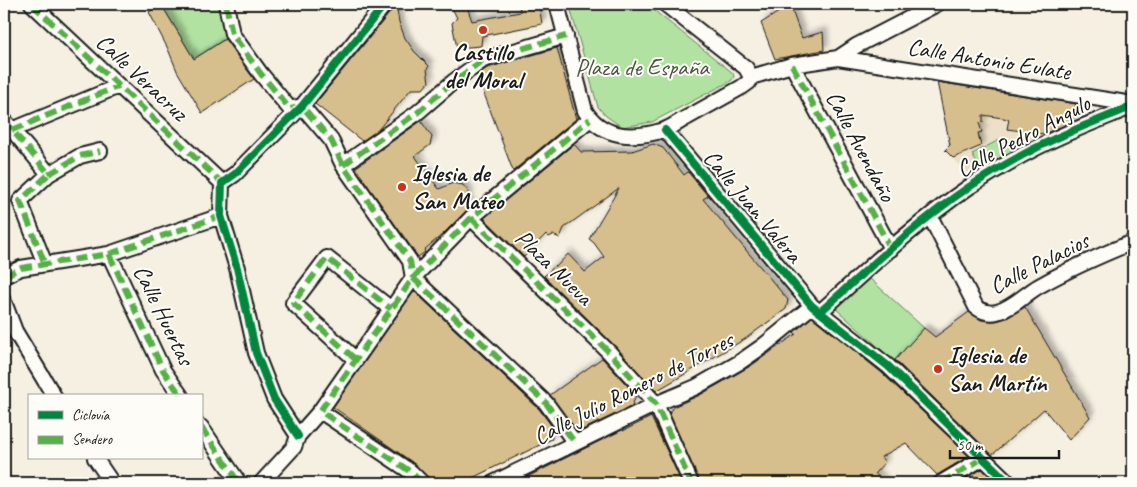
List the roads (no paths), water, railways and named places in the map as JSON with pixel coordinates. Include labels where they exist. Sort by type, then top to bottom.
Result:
[{"type":"street","name":"Calle Veracruz","points":[[32,4],[222,183]]},
{"type":"street","points":[[226,4],[232,34],[261,74],[290,109],[302,106]]},
{"type":"street","points":[[298,436],[274,399],[250,331],[237,268],[221,216],[222,183],[235,174],[302,106],[385,4]]},
{"type":"street","points":[[557,4],[585,111],[590,119],[601,129],[615,134],[636,135],[665,130],[742,87],[751,77],[773,69],[838,58],[856,46],[937,4]]},
{"type":"street","points":[[665,4],[746,68],[751,77]]},
{"type":"street","points":[[343,165],[417,113],[452,82],[483,60],[566,36]]},
{"type":"street","points":[[856,46],[856,52],[863,62]]},
{"type":"street","name":"Calle Antonio Eulate","points":[[838,58],[1133,105]]},
{"type":"street","name":"Calle Avendaño","points":[[792,65],[891,249]]},
{"type":"street","points":[[49,174],[8,125],[119,86]]},
{"type":"street","name":"Calle Pedro Angulo","points":[[868,270],[930,216],[968,188],[1010,162],[1070,132],[1133,105]]},
{"type":"street","points":[[302,106],[330,140],[343,165],[410,261],[413,278],[546,403],[575,443]]},
{"type":"street","points":[[261,483],[294,447],[298,436],[320,412],[413,278],[472,218],[590,119]]},
{"type":"street","name":"Calle Juan Valera","points":[[665,130],[816,309],[888,366],[1009,483]]},
{"type":"street","points":[[45,264],[20,200],[49,174],[80,156],[100,151]]},
{"type":"street","points":[[4,276],[21,268],[109,254],[221,216]]},
{"type":"street","name":"Calle Palacios","points":[[930,216],[976,307],[985,313],[996,313],[1004,310],[1046,282],[1086,261],[1133,242]]},
{"type":"street","name":"Plaza Nueva","points":[[472,218],[609,352],[656,404],[691,483]]},
{"type":"street","name":"Calle Huertas","points":[[109,254],[163,370],[180,394]]},
{"type":"street","points":[[355,359],[293,303],[327,258],[391,309]]},
{"type":"street","name":"Calle Julio Romero de Torres","points":[[493,483],[656,404],[696,387],[740,362],[868,270]]},
{"type":"street","points":[[4,302],[15,331],[53,394]]},
{"type":"street","points":[[320,412],[411,472],[422,483]]},
{"type":"street","points":[[202,428],[239,483]]},
{"type":"street","points":[[941,483],[983,458]]},
{"type":"street","points":[[96,460],[112,483]]},
{"type":"place","name":"Castillo del Moral","points":[[483,30]]},
{"type":"place","name":"Iglesia de San Mateo","points":[[402,187]]},
{"type":"place","name":"Iglesia de San Martín","points":[[938,369]]},
{"type":"park label","name":"Plaza de España","points":[[642,67]]}]
